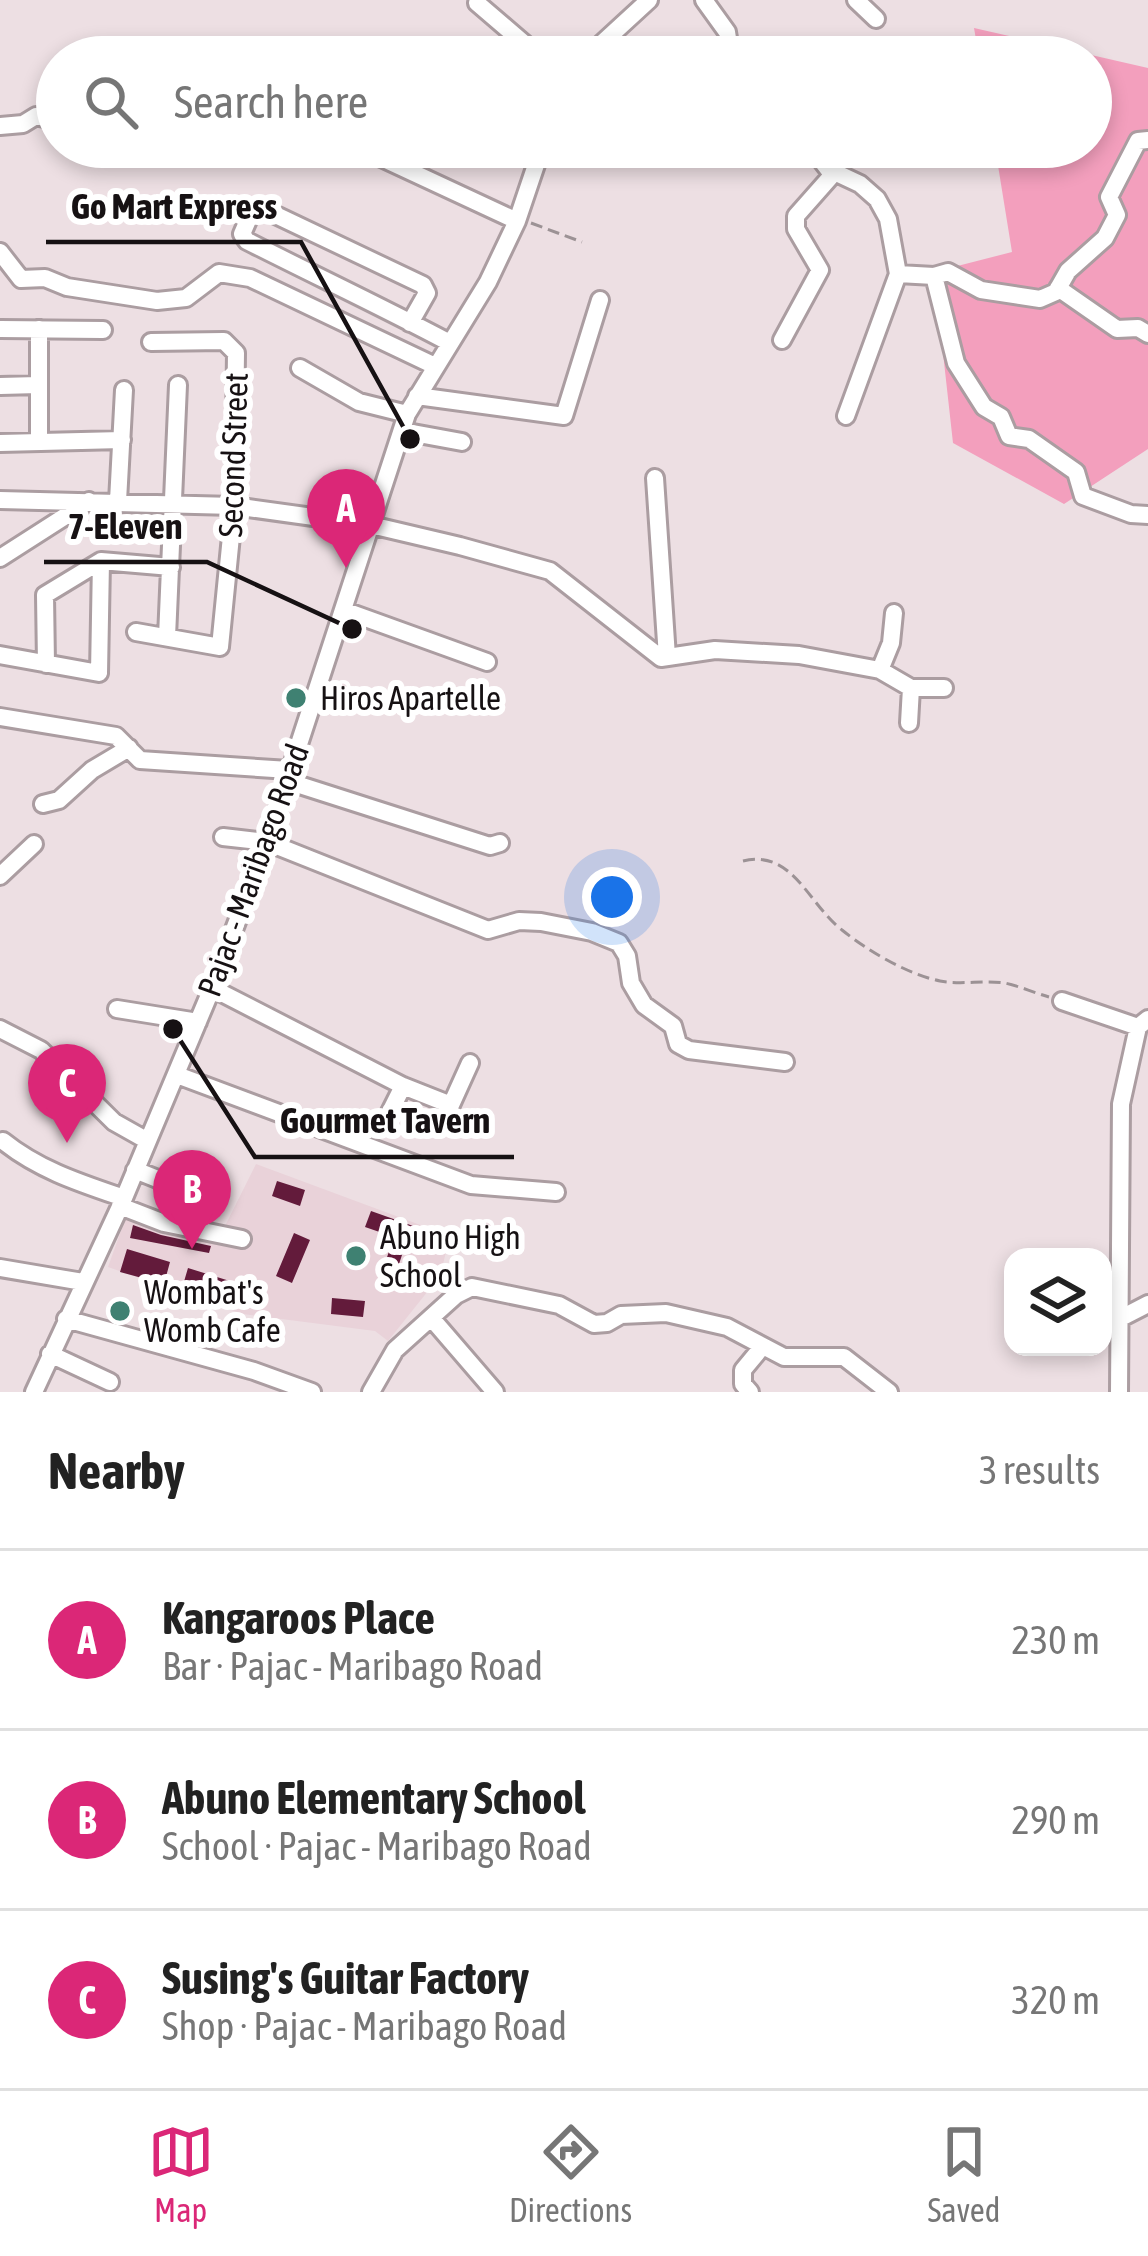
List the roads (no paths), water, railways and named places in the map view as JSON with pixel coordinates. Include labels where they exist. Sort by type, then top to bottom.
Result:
[{"type":"street","points":[[610,36],[649,0]]},
{"type":"street","points":[[704,0],[720,17],[725,36]]},
{"type":"street","points":[[856,0],[876,19]]},
{"type":"street","points":[[477,3],[516,36]]},
{"type":"street","points":[[0,126],[22,124],[36,116]]},
{"type":"street","points":[[898,274],[948,272],[981,290],[1040,299],[1058,288],[1067,272],[1105,238],[1117,215],[1109,197],[1116,179],[1138,142],[1148,140]]},
{"type":"street","points":[[404,168],[518,220]]},
{"type":"street","name":"Pajac - Maribago Road","points":[[34,1392],[122,1202],[212,988],[266,842],[405,423],[448,342],[488,282],[518,220],[535,168]]},
{"type":"street","points":[[830,168],[877,199],[888,219],[898,274],[846,416]]},
{"type":"street","points":[[782,340],[820,270],[796,229],[796,216],[834,173]]},
{"type":"street","points":[[410,323],[427,293],[423,285],[261,208],[252,211],[242,234],[247,241],[410,323],[448,342]]},
{"type":"street","points":[[0,252],[21,279],[45,278],[67,287],[157,301],[186,298],[219,273],[250,278],[435,366]]},
{"type":"street","points":[[934,276],[956,364],[984,406],[1001,417],[1009,436],[1029,439],[1076,472],[1083,496],[1131,514],[1148,515]]},
{"type":"street","points":[[1058,288],[1117,329],[1138,328],[1148,334]]},
{"type":"street","points":[[417,397],[564,416],[600,300]]},
{"type":"street","points":[[0,328],[103,330]]},
{"type":"street","points":[[39,329],[39,442]]},
{"type":"street","name":"Second Street","points":[[151,342],[224,341],[236,353],[234,506],[220,647],[167,637]]},
{"type":"street","points":[[300,368],[405,423],[463,442]]},
{"type":"street","points":[[0,386],[38,385]]},
{"type":"street","points":[[136,632],[167,637],[178,385]]},
{"type":"street","points":[[118,501],[124,390]]},
{"type":"street","points":[[0,443],[122,440]]},
{"type":"street","points":[[656,478],[667,657]]},
{"type":"street","points":[[0,500],[175,502],[371,525],[547,570],[648,651],[667,657],[750,651],[880,670],[911,688],[944,688]]},
{"type":"street","points":[[0,558],[88,501]]},
{"type":"street","points":[[46,664],[45,596],[101,561],[171,567]]},
{"type":"street","points":[[0,655],[99,673],[101,561]]},
{"type":"street","points":[[343,610],[487,662]]},
{"type":"street","points":[[880,670],[891,643],[894,613]]},
{"type":"street","points":[[909,724],[911,688]]},
{"type":"street","points":[[0,717],[116,736],[140,760],[288,775],[490,846],[500,843]]},
{"type":"street","points":[[43,804],[59,800],[92,770],[129,748]]},
{"type":"street","points":[[223,838],[266,842],[470,926],[488,930],[519,921],[541,922],[619,943],[644,1006],[674,1026],[678,1044],[688,1050],[785,1062]]},
{"type":"street","points":[[0,876],[34,844]]},
{"type":"street","points":[[212,988],[403,1087],[451,1105],[470,1064]]},
{"type":"street","points":[[1062,1001],[1143,1023],[1121,1104],[1119,1392]]},
{"type":"street","points":[[117,1009],[198,1022]]},
{"type":"street","points":[[0,1029],[41,1050],[114,1122],[146,1141]]},
{"type":"street","points":[[177,1076],[471,1185],[556,1192]]},
{"type":"street","points":[[386,1120],[403,1087]]},
{"type":"street","points":[[3,1141],[25,1159],[164,1223],[242,1239]]},
{"type":"street","points":[[136,1167],[192,1185]]},
{"type":"street","points":[[136,1167],[190,1192],[187,1214]]},
{"type":"street","points":[[0,1268],[83,1282]]},
{"type":"street","points":[[371,1392],[395,1350],[456,1294],[472,1288],[559,1305],[594,1324],[621,1315],[666,1313],[727,1328],[784,1358],[844,1357],[889,1392]]},
{"type":"street","points":[[1121,1318],[1148,1304]]},
{"type":"street","points":[[66,1319],[254,1371],[312,1392]]},
{"type":"street","points":[[433,1320],[495,1392]]},
{"type":"street","points":[[750,1392],[743,1384],[743,1370],[762,1347]]},
{"type":"street","points":[[50,1354],[110,1382]]},
{"type":"place","name":"Go Mart Express","points":[[410,439]]},
{"type":"place","name":"Kangaroos Place","points":[[346,568]]},
{"type":"place","name":"7-Eleven","points":[[352,629]]},
{"type":"place","name":"Hiros Apartelle","points":[[296,698]]},
{"type":"place","name":"Gourmet Tavern","points":[[173,1029]]},
{"type":"place","name":"Susing's Guitar Factory","points":[[67,1143]]},
{"type":"place","name":"Abuno Elementary School","points":[[192,1249]]},
{"type":"place","name":"Abuno High School","points":[[356,1256]]},
{"type":"place","name":"Wombat's Womb Cafe","points":[[120,1311]]}]
